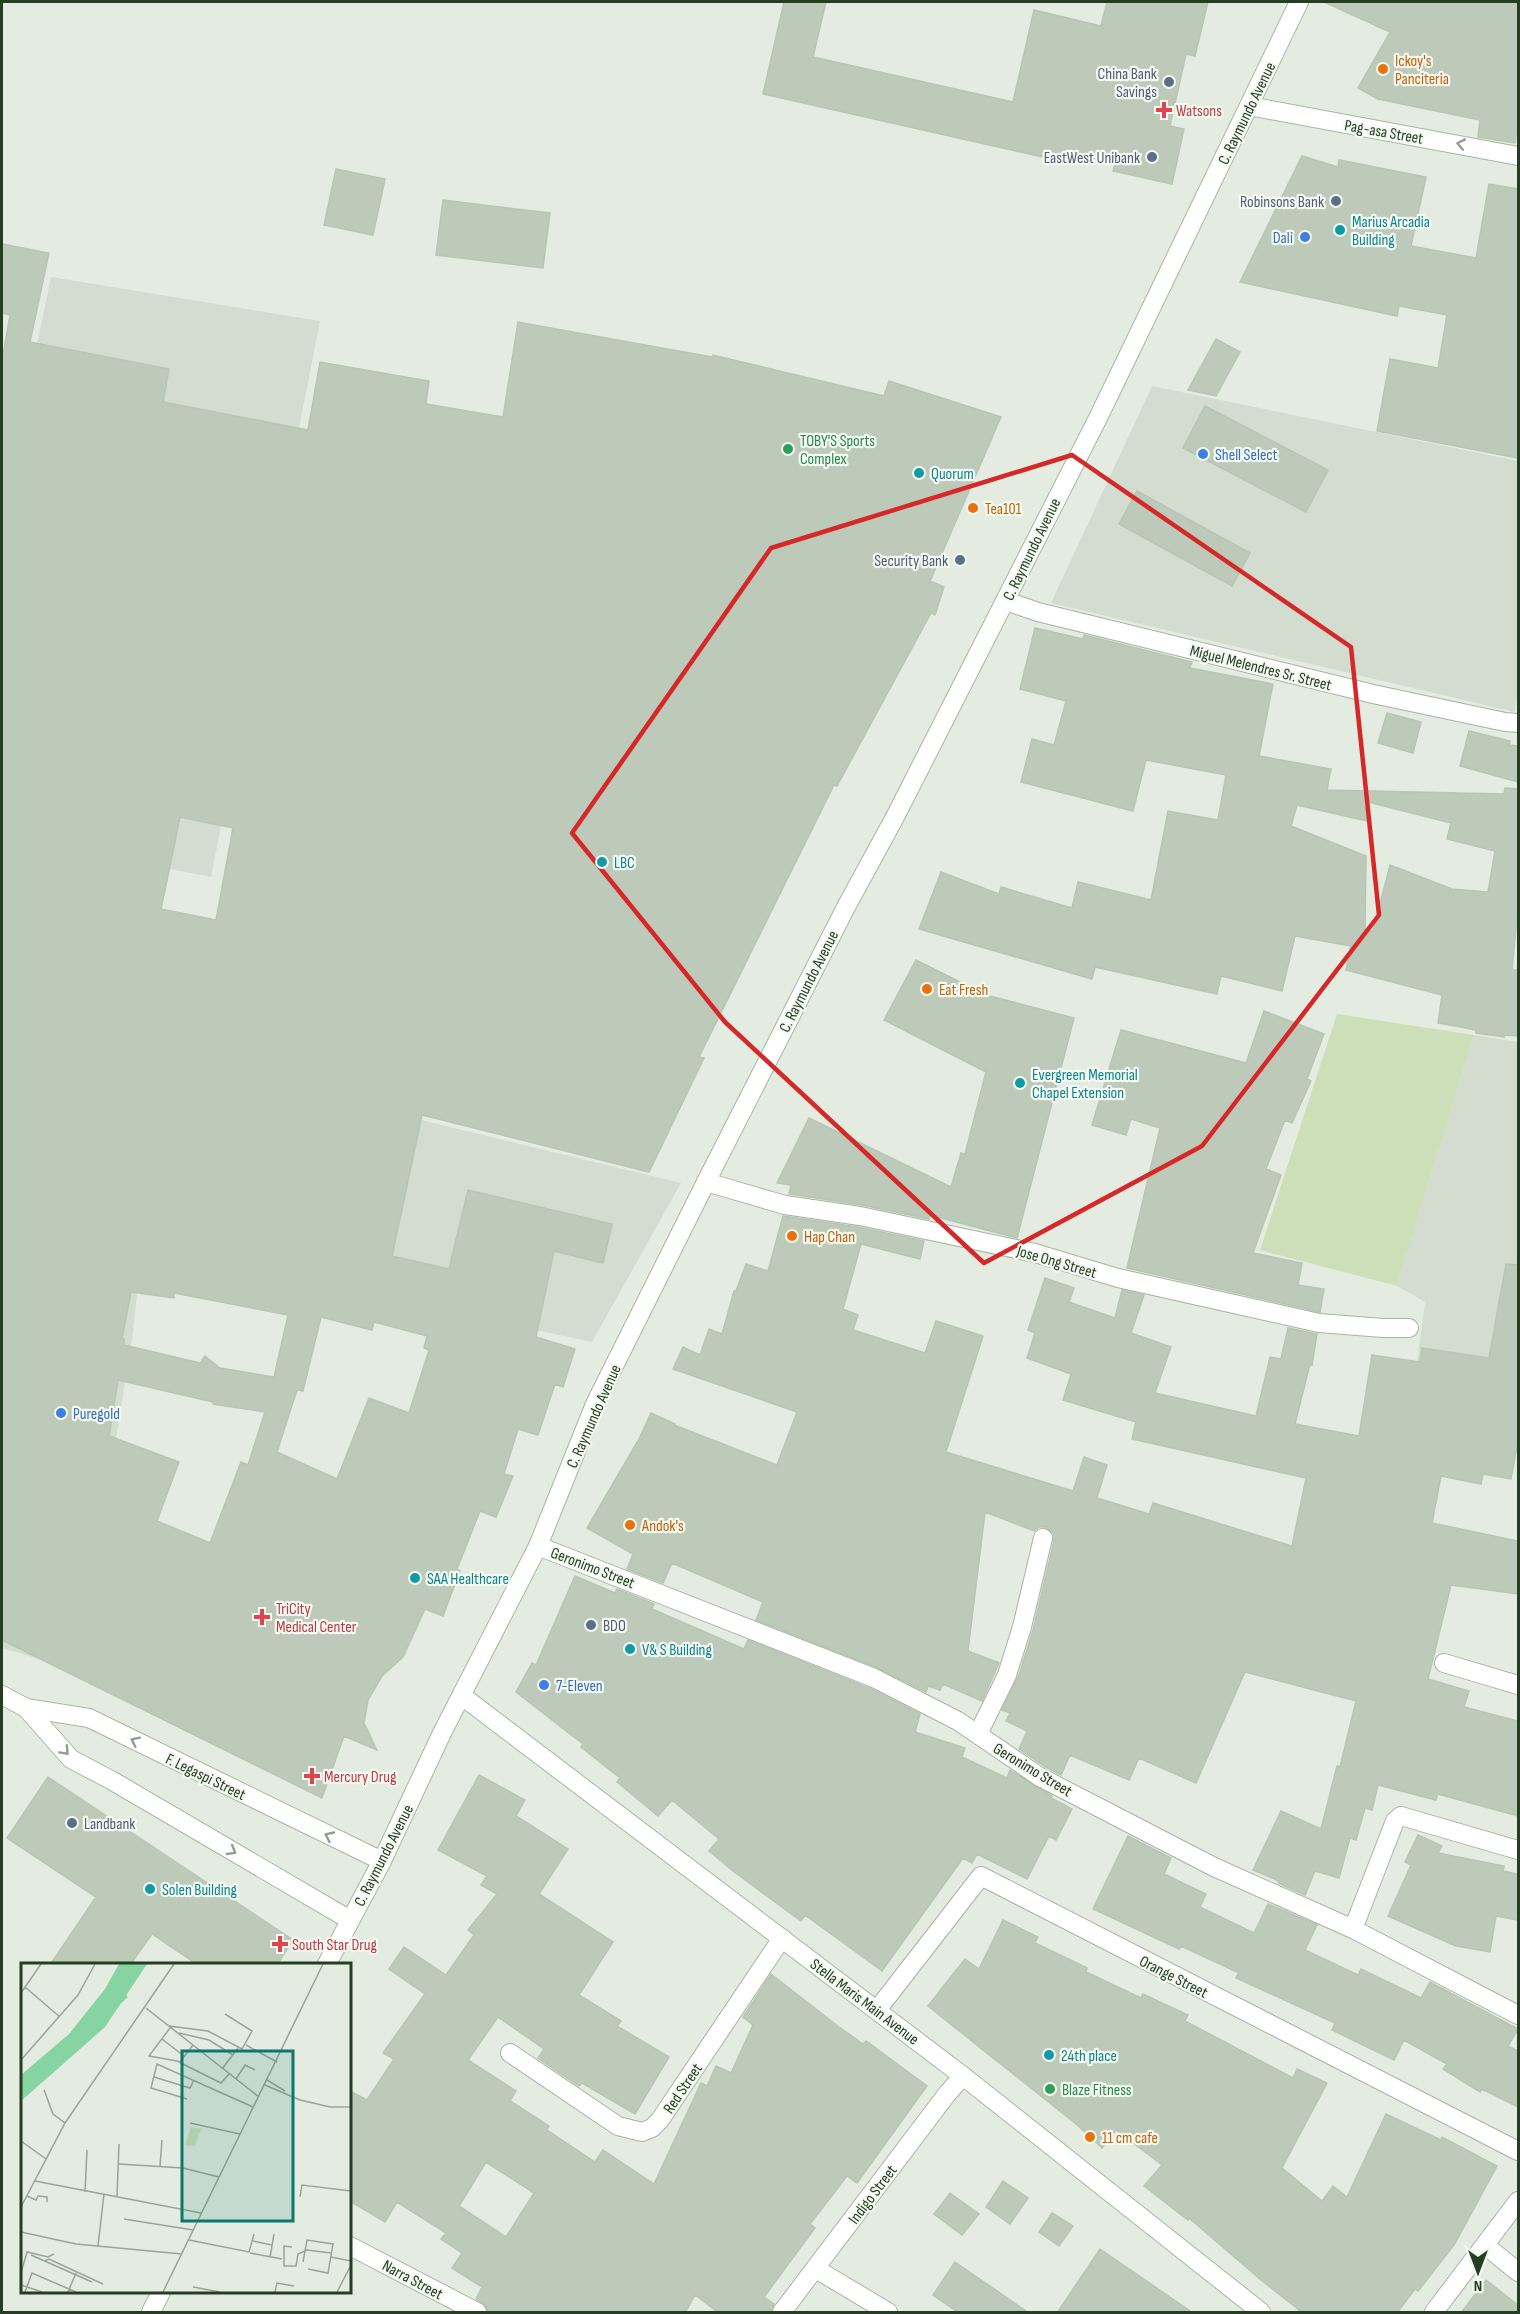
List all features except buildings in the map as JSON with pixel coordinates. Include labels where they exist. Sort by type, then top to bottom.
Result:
[{"type":"street","name":"C. Raymundo Avenue","points":[[328,1963],[382,1861],[442,1733],[538,1546],[595,1404],[706,1182],[1098,418],[1299,2]]},
{"type":"street","name":"Pag-asa Street","points":[[1250,106],[1518,156]]},
{"type":"street","name":"Miguel Melendres Sr. Street","points":[[1006,601],[1038,612],[1373,694],[1518,723]]},
{"type":"street","name":"Jose Ong Street","points":[[706,1182],[785,1205],[860,1216],[1035,1253],[1118,1278],[1320,1323],[1409,1328]]},
{"type":"street","points":[[978,1734],[1007,1675],[1022,1628],[1043,1538]]},
{"type":"street","name":"Geronimo Street","points":[[538,1546],[874,1678],[943,1713],[1040,1777],[1214,1867],[1353,1929],[1518,2015]]},
{"type":"street","points":[[1444,1664],[1518,1685]]},
{"type":"street","name":"F. Legaspi Street","points":[[2,1695],[26,1708],[89,1718],[382,1861]]},
{"type":"street","name":"Stella Maris Main Avenue","points":[[462,1696],[963,2076],[1262,2313]]},
{"type":"street","name":"F. Legaspi Street","points":[[26,1708],[71,1759],[111,1780],[350,1920]]},
{"type":"street","points":[[1353,1929],[1395,1821],[1401,1816],[1518,1850]]},
{"type":"street","name":"Orange Street","points":[[877,2010],[981,1876],[1518,2151]]},
{"type":"street","name":"Red Street","points":[[510,2054],[618,2126],[642,2132],[652,2128],[660,2120],[782,1938]]},
{"type":"street","name":"Indigo Street","points":[[782,2313],[963,2076]]},
{"type":"street","points":[[1434,2313],[1518,2201]]},
{"type":"street","points":[[1486,2246],[1518,2272]]},
{"type":"street","name":"Narra Street","points":[[351,2247],[477,2313]]},
{"type":"street","points":[[816,2269],[888,2313]]},
{"type":"street","points":[[150,2313],[160,2293]]},
{"type":"highlighted area","points":[[1072,455],[1351,647],[1379,915],[1202,1146],[984,1263],[725,1022],[572,833],[771,548]]},
{"type":"shaded area","points":[[51,277],[320,321],[211,877],[170,869],[129,1059],[421,1120],[681,1183],[592,1342],[142,1246],[133,1332],[79,1671],[2,1648],[2,513]]},
{"type":"shaded area","points":[[1152,386],[1518,461],[1518,688],[1515,712],[1051,603]]},
{"type":"shaded area","points":[[1474,1035],[1518,1042],[1518,1451],[1408,1433],[1425,1302],[1397,1286]]},
{"type":"green space","points":[[1337,1014],[1474,1035],[1397,1286],[1260,1250]]},
{"type":"place","name":"Ickoy's Panciteria","points":[[1383,69]]},
{"type":"place","name":"China Bank Savings","points":[[1169,82]]},
{"type":"place","name":"Watsons","points":[[1164,110]]},
{"type":"place","name":"EastWest Unibank","points":[[1152,157]]},
{"type":"place","name":"Robinsons Bank","points":[[1336,201]]},
{"type":"place","name":"Marius Arcadia Building","points":[[1340,230]]},
{"type":"place","name":"Dali","points":[[1305,237]]},
{"type":"place","name":"TOBY'S Sports Complex","points":[[788,449]]},
{"type":"place","name":"Shell Select","points":[[1203,454]]},
{"type":"place","name":"Quorum","points":[[919,473]]},
{"type":"place","name":"Tea101","points":[[973,508]]},
{"type":"place","name":"Security Bank","points":[[960,560]]},
{"type":"place","name":"LBC","points":[[602,862]]},
{"type":"place","name":"Eat Fresh","points":[[927,989]]},
{"type":"place","name":"Evergreen Memorial Chapel Extension","points":[[1020,1083]]},
{"type":"place","name":"Hap Chan","points":[[792,1236]]},
{"type":"place","name":"Puregold","points":[[61,1413]]},
{"type":"place","name":"Andok's","points":[[630,1525]]},
{"type":"place","name":"SAA Healthcare","points":[[415,1578]]},
{"type":"place","name":"TriCity Medical Center","points":[[262,1617]]},
{"type":"place","name":"BDO","points":[[591,1625]]},
{"type":"place","name":"V& S Building","points":[[630,1649]]},
{"type":"place","name":"7-Eleven","points":[[544,1685]]},
{"type":"place","name":"Mercury Drug","points":[[312,1776]]},
{"type":"place","name":"Landbank","points":[[72,1823]]},
{"type":"place","name":"Solen Building","points":[[150,1889]]},
{"type":"place","name":"South Star Drug","points":[[280,1944]]},
{"type":"place","name":"24th place","points":[[1049,2055]]},
{"type":"place","name":"Blaze Fitness","points":[[1050,2089]]},
{"type":"place","name":"11 cm cafe","points":[[1090,2137]]}]
